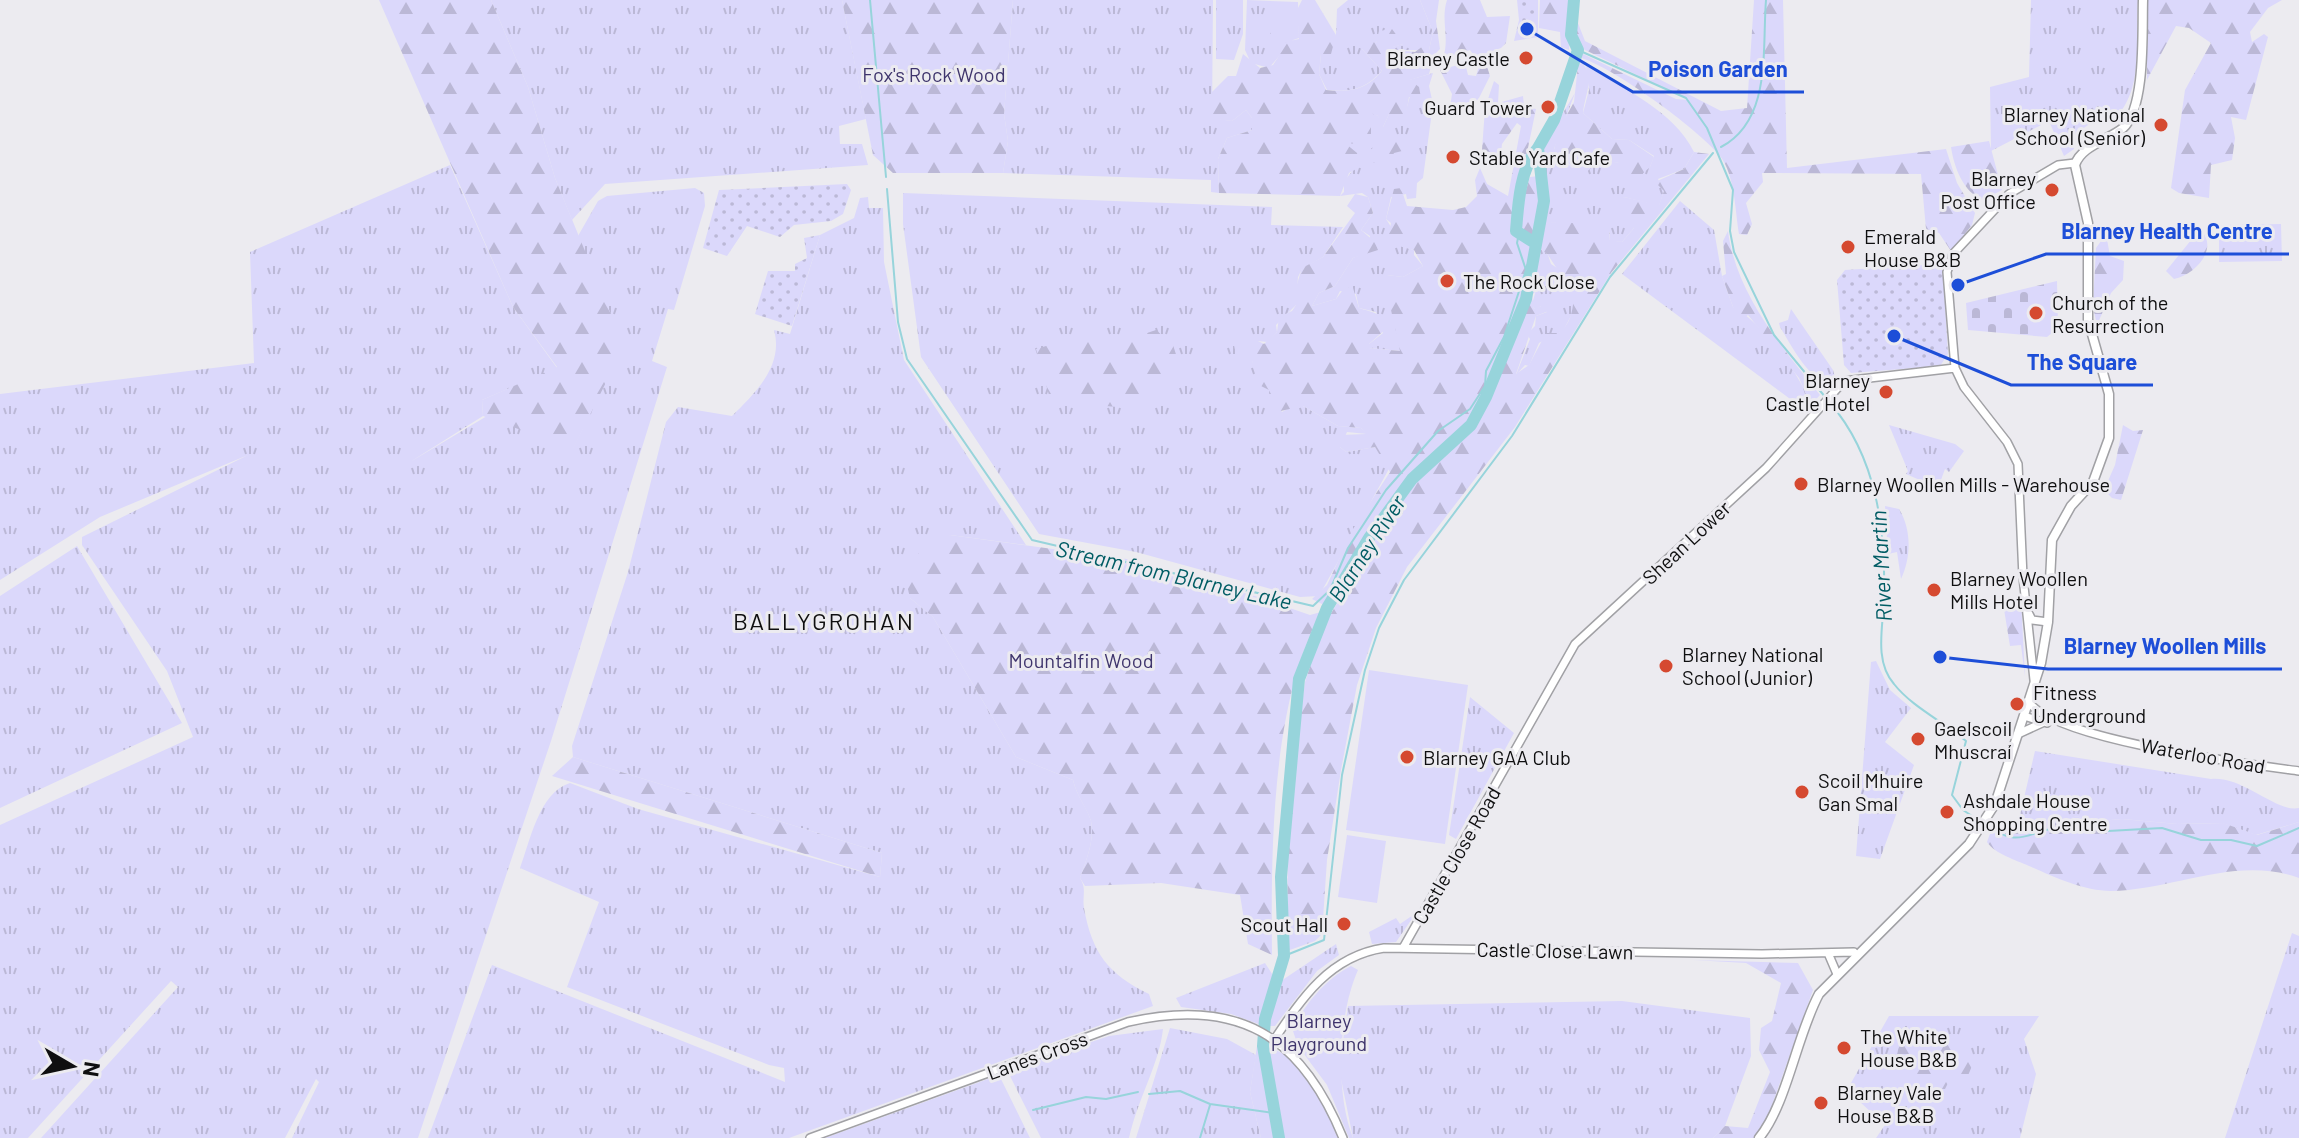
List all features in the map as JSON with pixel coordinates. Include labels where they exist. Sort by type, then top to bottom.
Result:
[{"type":"main road","points":[[1759,1138],[1775,1112],[1808,1015],[1819,994],[1969,844],[1988,818],[2018,734],[2046,635],[2052,540],[2065,516],[2087,490],[2107,446],[2111,413],[2106,378],[2088,320],[2090,243],[2075,163],[2086,150],[2125,126],[2135,107],[2143,0]]},
{"type":"street","points":[[2035,682],[2027,623],[2018,464],[2007,442],[1959,378],[1955,368],[1948,286],[1950,261],[2009,194],[2058,165],[2075,163]]},
{"type":"street","name":"Shean Lower","points":[[1556,678],[1575,644],[1766,468],[1844,381],[1955,368]]},
{"type":"street","points":[[2026,604],[2032,620],[2048,622]]},
{"type":"street","points":[[2027,623],[2046,635]]},
{"type":"street","name":"Castle Close Road","points":[[1403,948],[1556,678]]},
{"type":"street","name":"Waterloo Road","points":[[2028,701],[2037,713],[2061,725],[2104,738],[2299,771]]},
{"type":"street","name":"Waterloo Road","points":[[2024,716],[2061,725]]},
{"type":"street","points":[[2018,734],[2044,723]]},
{"type":"street","name":"Castle Close Lawn","points":[[1271,1038],[1283,1027],[1316,982],[1337,965],[1371,950],[1854,952],[1857,956]]},
{"type":"street","points":[[1828,953],[1837,974]]},
{"type":"street","name":"Lanes Cross","points":[[810,1138],[1128,1022],[1179,1012],[1205,1013],[1253,1028],[1271,1038]]},
{"type":"street","points":[[1283,1027],[1282,1043],[1285,1049]]},
{"type":"street","points":[[1271,1038],[1285,1049],[1327,1099],[1343,1138]]},
{"type":"green space","points":[[379,0],[491,0],[528,87],[555,178],[624,346],[573,449],[483,416],[482,400],[557,367],[513,307]]},
{"type":"green space","points":[[491,0],[842,0],[866,119],[839,126],[840,144],[862,144],[868,165],[605,184],[572,220],[555,178],[528,87]]},
{"type":"green space","name":"Fox's Rock Wood","points":[[842,0],[1013,0],[1004,114],[1008,141],[1003,173],[893,173],[873,155]]},
{"type":"green space","points":[[1013,0],[1213,0],[1212,118],[1232,121],[1246,110],[1252,118],[1252,130],[1227,138],[1218,159],[1219,193],[1211,192],[1211,180],[1003,173],[1008,141],[1004,114]]},
{"type":"green space","points":[[1216,0],[1243,0],[1243,34],[1234,60],[1216,59]]},
{"type":"green space","points":[[1247,0],[1298,2],[1299,38],[1293,40],[1269,68],[1251,63],[1245,50]]},
{"type":"green space","points":[[1302,0],[1315,0],[1336,35],[1331,54],[1321,54],[1319,74],[1326,90],[1343,91],[1364,86],[1382,71],[1362,49],[1351,44],[1353,36],[1358,34],[1376,43],[1379,31],[1392,29],[1403,44],[1393,47],[1394,50],[1415,52],[1423,46],[1429,50],[1433,32],[1420,0],[1439,0],[1436,21],[1440,49],[1434,55],[1429,74],[1410,80],[1419,87],[1421,98],[1409,97],[1406,114],[1389,114],[1383,127],[1380,127],[1378,116],[1371,113],[1371,145],[1345,143],[1357,153],[1360,167],[1349,173],[1340,196],[1219,193],[1218,159],[1227,138],[1252,130],[1252,118],[1246,110],[1232,121],[1212,119],[1212,92],[1228,76],[1236,76],[1243,54],[1260,68],[1273,65],[1288,42],[1274,43],[1270,35],[1273,22],[1282,18],[1290,20],[1294,38],[1289,41],[1299,39],[1297,10]]},
{"type":"green space","points":[[1348,0],[1420,0],[1433,32],[1429,50],[1393,50],[1392,47],[1403,44],[1379,36],[1376,43],[1371,42],[1362,49],[1382,71],[1358,88],[1327,90],[1319,74],[1321,54],[1336,35],[1337,9]]},
{"type":"green space","points":[[1447,0],[1480,0],[1487,17],[1510,16],[1506,43],[1501,48],[1475,57],[1470,50],[1442,60],[1446,45]]},
{"type":"green space","points":[[1517,0],[1538,0],[1538,37],[1514,41],[1519,20]]},
{"type":"green space","points":[[1540,0],[1570,0],[1569,50],[1561,47],[1560,32],[1539,28]]},
{"type":"green space","points":[[1754,0],[1783,0],[1787,168],[1946,149],[1957,183],[1975,213],[1972,225],[1951,251],[1939,233],[1926,229],[1921,174],[1762,173],[1763,182],[1746,203],[1752,224],[1747,235],[1739,234],[1732,183],[1720,156],[1653,99],[1611,72],[1578,57],[1579,52],[1676,99],[1689,100],[1581,48],[1574,33],[1576,18],[1585,41],[1721,111],[1747,108]]},
{"type":"green space","points":[[2031,0],[2138,0],[2137,59],[2127,102],[2119,114],[2104,117],[2096,124],[2094,121],[2075,134],[2074,149],[2064,156],[2049,121],[1991,151],[1990,87],[2029,77]]},
{"type":"green space","points":[[2147,0],[2282,0],[2268,8],[2250,32],[2252,42],[2264,34],[2268,37],[2246,120],[2231,117],[2235,138],[2232,160],[2211,165],[2209,198],[2179,193],[2171,188],[2185,90],[2211,43],[2189,28],[2176,26],[2147,80]]},
{"type":"green space","points":[[1481,59],[1485,60],[1490,76],[1478,100],[1450,107],[1452,94],[1440,70],[1461,64],[1466,67],[1468,75],[1476,76]]},
{"type":"green space","points":[[1582,63],[1589,80],[1583,113],[1612,139],[1629,140],[1654,157],[1650,167],[1640,176],[1631,174],[1619,162],[1591,168],[1582,176],[1554,150],[1559,129],[1574,102],[1578,65]]},
{"type":"green space","points":[[1586,66],[1661,113],[1685,137],[1694,152],[1684,169],[1658,179],[1664,191],[1659,206],[1624,197],[1620,207],[1634,228],[1622,242],[1609,241],[1610,232],[1589,225],[1543,222],[1546,175],[1541,149],[1575,93],[1554,149],[1572,168],[1619,162],[1650,167],[1654,156],[1629,140],[1612,139],[1583,113],[1589,90]]},
{"type":"green space","points":[[1433,73],[1429,86],[1433,104],[1423,178],[1417,183],[1416,198],[1407,199],[1406,194],[1391,197],[1386,219],[1404,247],[1414,250],[1414,255],[1423,266],[1403,277],[1387,275],[1401,351],[1369,348],[1369,344],[1383,333],[1376,312],[1359,308],[1356,294],[1340,291],[1336,299],[1312,306],[1319,293],[1335,286],[1353,258],[1367,252],[1370,236],[1361,230],[1373,213],[1368,197],[1362,193],[1340,196],[1344,192],[1344,181],[1354,169],[1344,143],[1369,139],[1371,112],[1378,116],[1383,127],[1389,114],[1405,114],[1413,85],[1409,80]]},
{"type":"green space","points":[[1494,81],[1499,85],[1498,103],[1523,96],[1524,106],[1536,109],[1515,211],[1520,210],[1530,177],[1539,176],[1538,221],[1523,296],[1494,374],[1470,424],[1410,478],[1326,606],[1312,599],[1327,585],[1353,529],[1390,472],[1375,447],[1346,452],[1340,447],[1340,435],[1366,434],[1361,428],[1338,426],[1303,406],[1276,412],[1270,406],[1269,390],[1261,386],[1252,361],[1236,354],[1233,341],[1248,336],[1264,344],[1277,332],[1279,317],[1292,311],[1296,305],[1293,297],[1302,268],[1323,257],[1355,213],[1347,206],[1355,194],[1368,197],[1373,213],[1361,230],[1375,242],[1378,250],[1353,258],[1335,286],[1319,293],[1312,306],[1336,299],[1345,287],[1353,288],[1359,308],[1377,314],[1386,323],[1387,328],[1369,344],[1369,348],[1400,351],[1386,287],[1387,275],[1403,277],[1423,266],[1414,250],[1387,243],[1391,223],[1386,219],[1394,189],[1401,188],[1407,206],[1453,210],[1466,207],[1477,196],[1475,180],[1480,168],[1487,184],[1508,196],[1521,126],[1517,123],[1502,144],[1500,163],[1493,153],[1482,150],[1485,108]]},
{"type":"green space","points":[[1398,137],[1402,151],[1394,153],[1389,162],[1364,163],[1376,145]]},
{"type":"green space","points":[[1989,141],[2002,190],[1983,200],[1970,191],[1961,178],[1951,147]]},
{"type":"green space","points":[[1694,152],[1709,154],[1611,273],[1515,427],[1407,567],[1376,628],[1357,685],[1327,860],[1322,934],[1315,941],[1287,951],[1288,804],[1305,682],[1323,627],[1395,506],[1479,415],[1527,299],[1530,273],[1538,273],[1546,281],[1532,295],[1534,309],[1546,304],[1551,310],[1536,316],[1516,374],[1529,365],[1546,333],[1559,333],[1569,321],[1577,281],[1565,281],[1548,255],[1537,246],[1543,222],[1605,227],[1610,229],[1609,240],[1622,242],[1634,228],[1620,224],[1619,201],[1624,197],[1659,205],[1664,191],[1655,182],[1684,169]]},
{"type":"green space","points":[[450,165],[513,307],[557,368],[482,400],[483,416],[410,462],[487,416],[573,448],[623,346],[578,236],[598,201],[607,196],[695,188],[704,193],[705,206],[674,310],[668,309],[652,361],[667,367],[551,741],[418,1138],[292,1138],[319,1082],[316,1079],[285,1138],[41,1138],[178,987],[171,981],[28,1138],[0,1138],[0,825],[193,737],[167,671],[82,545],[82,537],[248,455],[100,517],[0,580],[0,394],[254,363],[250,252]]},
{"type":"green space","points":[[847,184],[851,190],[843,214],[831,221],[794,225],[780,237],[747,226],[727,256],[703,248],[719,190]]},
{"type":"green space","points":[[903,193],[1272,207],[1271,225],[1343,227],[1323,257],[1302,269],[1298,277],[1296,305],[1276,325],[1277,332],[1268,342],[1257,341],[1252,361],[1282,412],[1292,406],[1303,406],[1338,426],[1361,428],[1367,434],[1347,432],[1340,447],[1346,452],[1375,447],[1390,467],[1319,596],[1300,597],[1136,552],[1039,534],[921,357],[903,224]]},
{"type":"green space","points":[[868,197],[869,208],[883,208],[884,262],[904,360],[1026,545],[950,535],[910,598],[933,617],[1016,757],[1073,780],[1090,816],[1092,828],[1080,878],[1087,924],[1104,960],[1123,978],[1149,994],[1153,1006],[789,1138],[428,1138],[492,965],[785,1082],[784,1068],[769,1065],[567,987],[599,902],[520,868],[543,807],[559,788],[570,783],[638,809],[880,877],[882,853],[573,757],[572,746],[628,572],[666,422],[678,407],[732,416],[750,398],[771,367],[776,343],[774,330],[790,334],[820,235],[854,218],[860,198]]},
{"type":"green space","points":[[1680,201],[1714,230],[1722,276],[1733,307],[1764,333],[1794,371],[1806,394],[1801,407],[1622,274]]},
{"type":"green space","points":[[2281,224],[2282,261],[2219,262],[2219,225]]},
{"type":"green space","points":[[2200,229],[2207,244],[2202,260],[2190,272],[2174,279],[2166,271]]},
{"type":"green space","points":[[1728,231],[1740,276],[1751,298],[1776,339],[1820,395],[1808,408],[1801,407],[1806,394],[1799,378],[1748,315],[1744,318],[1733,307],[1722,276],[1726,274],[1723,241]]},
{"type":"green space","points":[[820,235],[792,326],[755,314],[768,271],[795,271],[795,264],[807,258],[804,238]]},
{"type":"green space","points":[[2107,239],[2110,256],[2124,261],[2123,280],[2111,293],[2097,325],[2093,307],[2096,248]]},
{"type":"green space","points":[[1537,246],[1548,255],[1551,264],[1577,281],[1573,312],[1563,331],[1539,343],[1529,366],[1525,365],[1516,375],[1530,339],[1527,334],[1535,326],[1536,316],[1547,312],[1541,306],[1535,310],[1532,304],[1536,290],[1534,274],[1530,273]]},
{"type":"green space","points":[[1938,264],[1943,270],[1948,354],[1940,366],[1851,373],[1844,365],[1837,280],[1845,270]]},
{"type":"green space","points":[[2057,281],[2058,328],[2047,337],[1968,330],[1966,303]]},
{"type":"green space","points":[[1791,309],[1833,370],[1833,385],[1809,370],[1780,327],[1779,323],[1788,320]]},
{"type":"green space","points":[[1156,330],[1173,345],[1182,373],[1150,399],[1120,407],[1049,395],[1036,349],[1093,332],[1117,343]]},
{"type":"green space","points":[[1889,425],[1955,444],[1964,451],[1949,472],[1945,469],[1938,488],[1906,474],[1908,471]]},
{"type":"green space","points":[[2123,425],[2133,431],[2143,430],[2121,500],[2112,498],[2104,490],[2115,465]]},
{"type":"green space","points":[[1885,506],[1899,509],[1908,535],[1907,562],[1901,579],[1897,552],[1888,554]]},
{"type":"green space","name":"Mountalfin Wood","points":[[950,535],[1134,560],[1186,582],[1249,594],[1310,615],[1321,612],[1304,649],[1283,734],[1274,825],[1272,955],[1248,944],[1240,895],[1161,883],[1085,886],[1080,878],[1092,828],[1073,780],[1016,757],[933,617],[910,598],[904,572],[927,543]]},
{"type":"green space","points":[[77,546],[182,723],[0,808],[0,596]]},
{"type":"green space","points":[[2002,597],[2011,602],[2021,600],[2025,677],[2021,645],[2010,646]]},
{"type":"green space","points":[[1876,661],[1890,690],[1911,708],[1885,742],[1914,765],[1880,859],[1856,856],[1871,662]]},
{"type":"green space","name":"Blarney GAA Club","points":[[1369,670],[1468,685],[1445,844],[1346,830]]},
{"type":"green space","points":[[1470,697],[1514,733],[1456,839],[1449,835]]},
{"type":"green space","points":[[2035,751],[2235,783],[2280,805],[2299,808],[2299,822],[2256,835],[2222,823],[2177,824],[2122,819],[2089,822],[2077,816],[2058,823],[2044,820],[2044,827],[2016,832]]},
{"type":"green space","points":[[573,757],[882,853],[880,877],[552,776]]},
{"type":"green space","points":[[2077,816],[2089,822],[2122,819],[2177,824],[2223,823],[2257,835],[2299,822],[2299,878],[2252,870],[2134,889],[2100,890],[2048,875],[2000,853],[1987,842],[1992,828],[2011,827],[2016,832],[2044,827],[2044,820],[2052,818],[2058,823]]},
{"type":"green space","points":[[1347,835],[1386,841],[1377,903],[1338,897]]},
{"type":"green space","points":[[1416,913],[1396,942],[1372,944],[1369,932],[1396,918],[1400,924]]},
{"type":"green space","points":[[2292,933],[2299,936],[2299,1138],[2225,1138]]},
{"type":"green space","points":[[1336,944],[1339,955],[1317,971],[1275,1026],[1264,1026],[1231,1014],[1181,1007],[1176,998],[1265,963],[1278,983]]},
{"type":"green space","points":[[1693,960],[1798,963],[1813,990],[1766,1122],[1755,1138],[1713,1138],[1725,1126],[1748,1128],[1770,1072],[1759,1050],[1761,1028],[1772,1021],[1781,983],[1746,963]]},
{"type":"green space","name":"Blarney Playground","points":[[1351,966],[1358,970],[1346,1009],[1341,1054],[1343,1099],[1353,1138],[1349,1138],[1327,1085],[1298,1046],[1293,1031],[1316,994]]},
{"type":"green space","points":[[1622,1001],[1750,1018],[1751,1056],[1725,1126],[1713,1138],[1353,1138],[1339,1069],[1348,1006]]},
{"type":"green space","points":[[1889,1016],[2039,1016],[2024,1039],[2036,1074],[2020,1138],[1876,1138],[1885,1125],[1847,1090]]},
{"type":"green space","points":[[1170,1028],[1227,1039],[1256,1055],[1250,1092],[1261,1138],[1136,1138]]},
{"type":"green space","points":[[1163,1029],[1129,1138],[1041,1138],[1010,1076],[1011,1069],[1109,1036]]},
{"type":"green space","points":[[1917,1036],[1952,1042],[1955,1049],[1971,1054],[1974,1061],[1967,1078],[1949,1081],[1945,1089],[1909,1088],[1896,1075],[1894,1067],[1899,1044]]},
{"type":"green space","points":[[1257,1046],[1273,1049],[1298,1066],[1318,1093],[1338,1138],[1261,1138],[1250,1092]]},
{"type":"green space","points":[[999,1075],[1030,1138],[825,1138]]},
{"type":"waterway","name":"Stream from Blarney Lake","points":[[870,0],[886,177]]},
{"type":"waterway","name":"Blarney River","points":[[1279,1138],[1263,1046],[1265,1019],[1284,956],[1281,877],[1299,679],[1327,608],[1369,538],[1412,479],[1471,425],[1486,397],[1526,299],[1544,201],[1538,148],[1554,120],[1578,50],[1571,35],[1574,0]]},
{"type":"waterway","points":[[1721,147],[1737,135],[1749,120],[1757,102],[1766,0]]},
{"type":"waterway","name":"River Martin","points":[[1578,50],[1686,98],[1707,128],[1733,190],[1730,231],[1734,252],[1774,335],[1826,398]]},
{"type":"waterway","points":[[1535,243],[1516,231],[1524,176],[1538,148]]},
{"type":"waterway","points":[[1284,956],[1324,940],[1342,775],[1365,670],[1379,628],[1404,580],[1512,436],[1610,277],[1713,153]]},
{"type":"waterway","name":"Stream from Blarney Lake","points":[[887,189],[898,322],[907,359],[1032,540],[1313,606],[1330,590],[1348,548],[1386,490],[1438,431],[1470,409],[1485,386],[1486,371],[1504,337],[1526,270],[1517,243],[1519,233]]},
{"type":"waterway","name":"River Martin","points":[[1830,403],[1859,447],[1875,496],[1883,548],[1881,644],[1884,665],[1901,692],[1966,741],[1952,795],[1963,810],[1978,820]]},
{"type":"waterway","name":"River Martin","points":[[1984,824],[2016,838],[2063,827],[2095,825],[2108,831],[2162,828],[2201,840],[2231,840],[2257,846],[2299,828]]},
{"type":"waterway","points":[[1149,1094],[1180,1091],[1210,1104],[1273,1113]]},
{"type":"waterway","points":[[1033,1110],[1086,1097],[1106,1099],[1138,1092]]},
{"type":"waterway","points":[[1200,1138],[1210,1105]]},
{"type":"place","name":"Poison Garden","points":[[1527,29]]},
{"type":"place","name":"Blarney Castle","points":[[1526,58]]},
{"type":"place","name":"Guard Tower","points":[[1548,107]]},
{"type":"place","name":"Blarney National School (Senior)","points":[[2161,125]]},
{"type":"place","name":"Stable Yard Cafe","points":[[1453,157]]},
{"type":"place","name":"Blarney Post Office","points":[[2052,190]]},
{"type":"place","name":"Emerald House B&B","points":[[1848,247]]},
{"type":"place","name":"The Rock Close","points":[[1447,281]]},
{"type":"place","name":"Blarney Health Centre","points":[[1958,285]]},
{"type":"place","name":"Church of the Resurrection","points":[[2036,313]]},
{"type":"place","name":"The Square","points":[[1894,336]]},
{"type":"place","name":"Blarney Castle Hotel","points":[[1886,392]]},
{"type":"place","name":"Blarney Woollen Mills - Warehouse","points":[[1801,484]]},
{"type":"place","name":"Blarney Woollen Mills Hotel","points":[[1934,590]]},
{"type":"place","name":"Blarney Woollen Mills","points":[[1940,657]]},
{"type":"place","name":"Blarney National School (Junior)","points":[[1666,666]]},
{"type":"place","name":"Fitness Underground","points":[[2017,704]]},
{"type":"place","name":"Gaelscoil Mhuscraí","points":[[1918,739]]},
{"type":"place","name":"Blarney GAA Club","points":[[1407,757]]},
{"type":"place","name":"Scoil Mhuire Gan Smal","points":[[1802,792]]},
{"type":"place","name":"Ashdale House Shopping Centre","points":[[1947,812]]},
{"type":"place","name":"Scout Hall","points":[[1344,924]]},
{"type":"place","name":"The White House B&B","points":[[1844,1048]]},
{"type":"place","name":"Blarney Vale House B&B","points":[[1821,1103]]},
{"type":"district","name":"BALLYGROHAN","points":[[824,620]]}]
